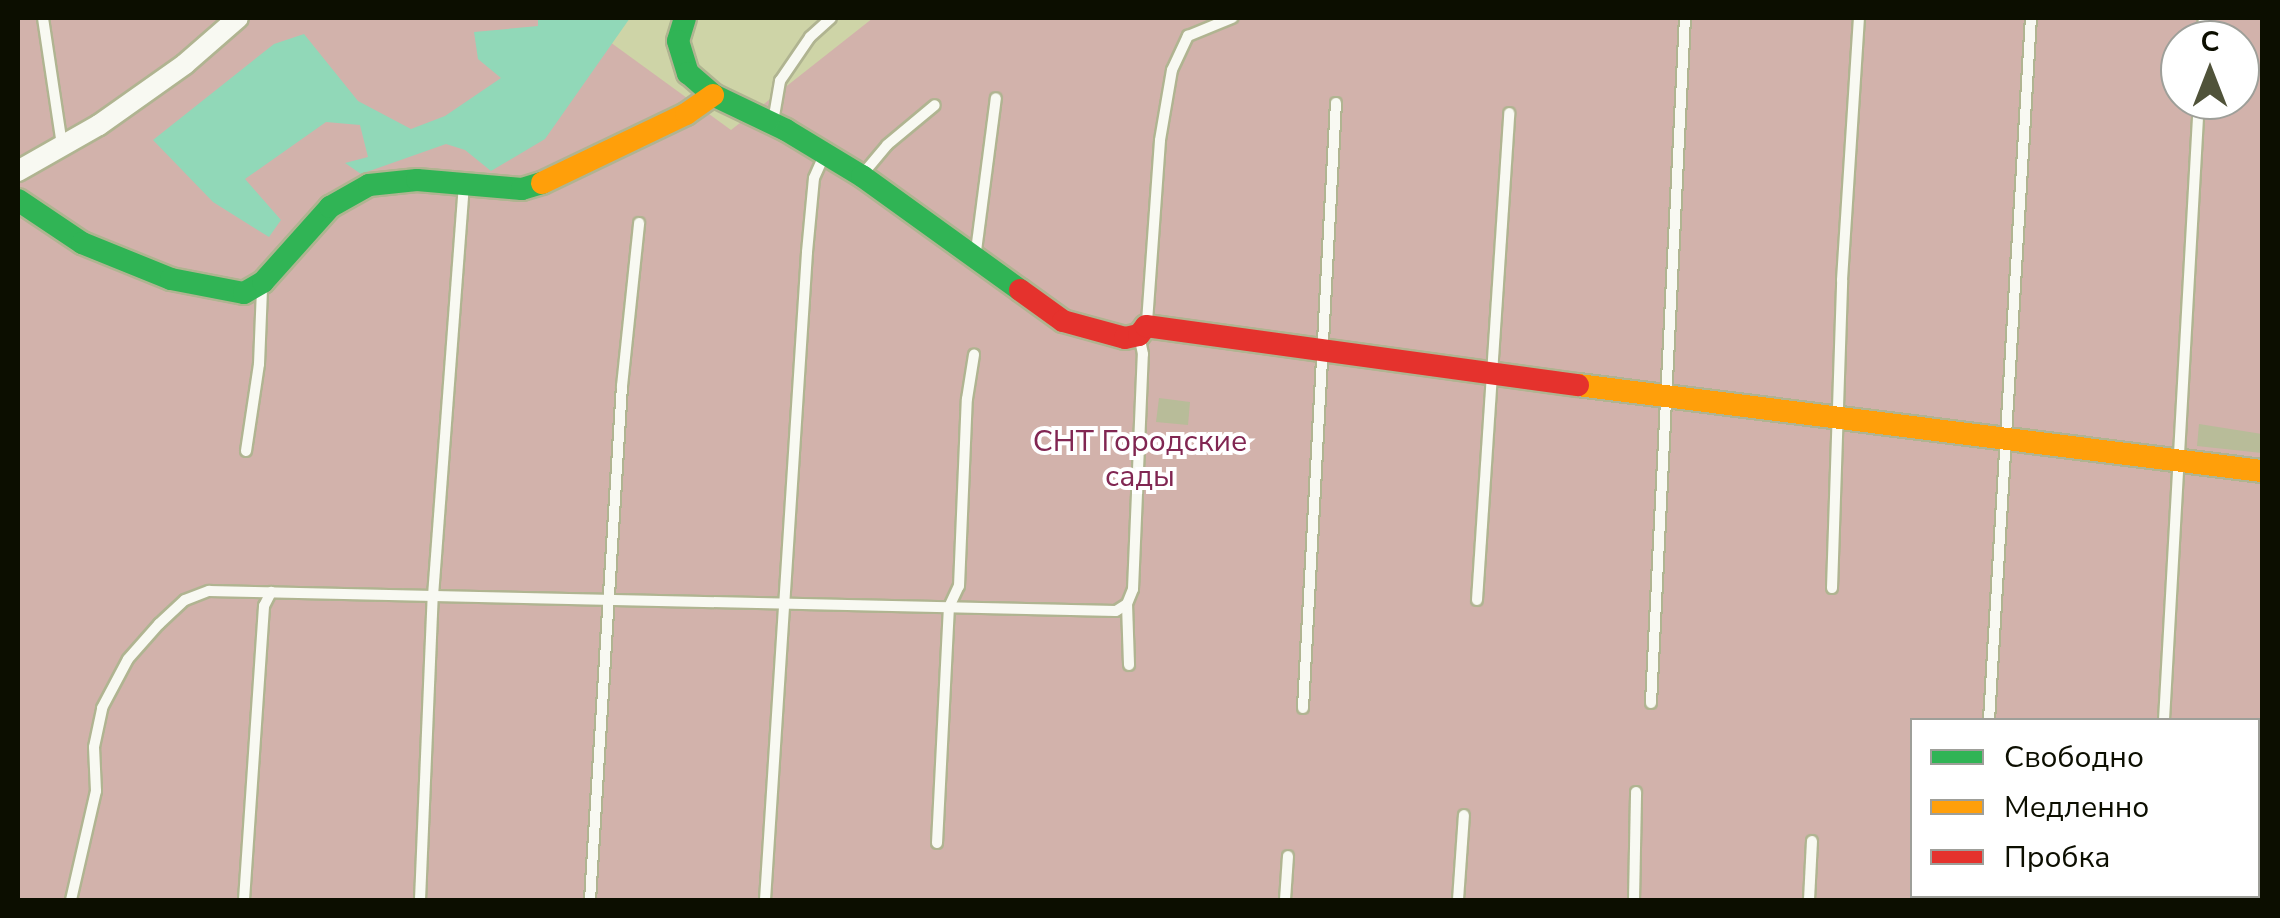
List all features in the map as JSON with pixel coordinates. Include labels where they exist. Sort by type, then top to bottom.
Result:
[{"type":"street","points":[[18,171],[185,64],[238,18]]},
{"type":"street","points":[[684,18],[678,41],[688,72],[714,95],[772,123],[862,176],[1062,321],[1093,332],[1125,338],[1142,330],[2262,472]]},
{"type":"street","points":[[18,200],[82,243],[172,279],[244,293],[263,282],[330,206],[370,185],[417,180],[522,189],[538,185],[686,114],[714,95]]},
{"type":"lane","points":[[43,18],[62,146]]},
{"type":"lane","points":[[772,123],[780,82],[810,37],[831,18]]},
{"type":"lane","points":[[1129,665],[1128,604],[1133,590],[1142,330],[1160,140],[1172,70],[1188,36],[1232,18]]},
{"type":"lane","points":[[1650,703],[1684,18]]},
{"type":"lane","points":[[1832,588],[1860,18]]},
{"type":"lane","points":[[1989,718],[2031,18]]},
{"type":"lane","points":[[975,256],[996,98]]},
{"type":"lane","points":[[1303,708],[1336,103]]},
{"type":"lane","points":[[862,176],[887,145],[934,105]]},
{"type":"lane","points":[[1477,600],[1509,113]]},
{"type":"lane","points":[[2164,718],[2199,120]]},
{"type":"lane","points":[[765,900],[807,252],[814,178],[824,157]]},
{"type":"lane","points":[[420,900],[432,596],[464,185]]},
{"type":"lane","points":[[590,900],[622,386],[639,223]]},
{"type":"lane","points":[[246,452],[259,364],[263,282]]},
{"type":"lane","points":[[938,843],[949,607],[959,586],[966,399],[974,355]]},
{"type":"lane","points":[[71,900],[96,791],[94,747],[102,708],[128,659],[185,600],[209,591],[1116,611],[1128,604]]},
{"type":"lane","points":[[244,900],[264,606],[270,592]]},
{"type":"lane","points":[[1634,900],[1636,792]]},
{"type":"lane","points":[[1458,900],[1464,815]]},
{"type":"lane","points":[[1809,900],[1812,841]]},
{"type":"lane","points":[[1285,900],[1288,856]]},
{"type":"green space","name":"СНТ Городские сады","points":[[18,18],[577,18],[731,130],[873,18],[2262,18],[2262,900],[18,900]]},
{"type":"shaded area","points":[[538,18],[630,18],[545,139],[491,171],[465,150],[446,144],[361,174],[345,163],[368,157],[360,125],[326,122],[245,179],[281,220],[269,237],[213,202],[153,140],[274,44],[304,34],[358,101],[411,129],[445,116],[501,78],[478,59],[474,32],[538,26]]},
{"type":"building","points":[[1159,398],[1190,402],[1188,425],[1156,422]]},
{"type":"building","points":[[2199,424],[2262,434],[2262,453],[2197,446]]},
{"type":"traffic: fast","points":[[685,18],[678,41],[688,73],[713,95],[786,130],[862,176],[1020,290]]},
{"type":"traffic: fast","points":[[18,200],[82,243],[171,279],[244,293],[263,282],[330,207],[369,185],[417,180],[522,189],[542,183]]},
{"type":"traffic: slow","points":[[542,183],[686,114],[713,95]]},
{"type":"traffic: slow","points":[[1578,385],[2262,471]]},
{"type":"traffic: jam","points":[[1020,290],[1063,321],[1125,338],[1139,335],[1146,326],[1578,385]]}]
